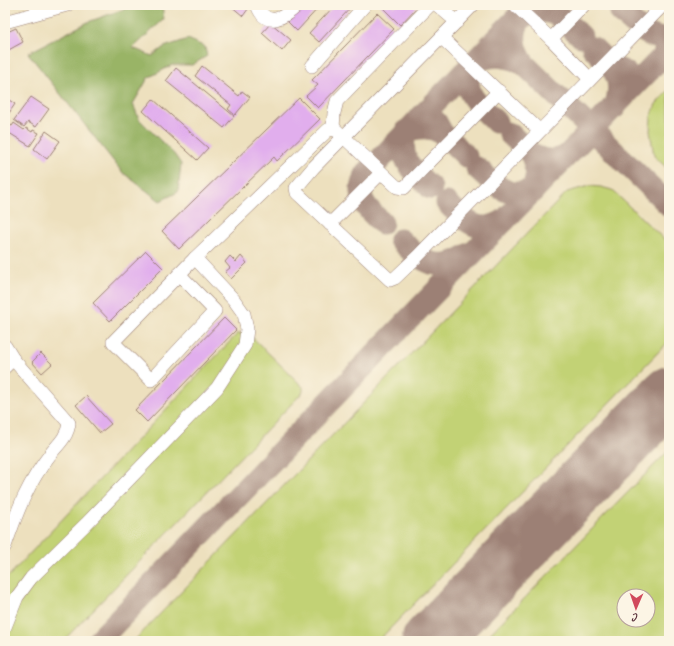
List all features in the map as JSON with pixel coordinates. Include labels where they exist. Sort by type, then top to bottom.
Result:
[{"type":"street","points":[[5,22],[67,5]]},
{"type":"street","points":[[257,5],[259,10],[265,16],[281,19],[298,5]]},
{"type":"street","points":[[312,66],[365,5]]},
{"type":"street","points":[[333,128],[334,113],[337,101],[430,5]]},
{"type":"street","points":[[438,5],[457,22]]},
{"type":"street","points":[[473,5],[344,136],[296,188],[297,193],[388,279],[393,280],[663,5]]},
{"type":"street","points":[[515,5],[590,79]]},
{"type":"street","points":[[551,39],[584,5]]},
{"type":"street","points":[[442,38],[539,130]]},
{"type":"street","points":[[333,128],[344,136],[397,187],[406,186],[499,91]]},
{"type":"street","points":[[179,274],[215,311],[152,380],[113,342],[179,274],[195,258],[328,130],[333,128]]},
{"type":"street","points":[[330,224],[381,173]]},
{"type":"street","points":[[5,627],[17,597],[30,578],[86,524],[217,388],[245,345],[247,329],[244,314],[234,300],[195,258]]},
{"type":"street","points":[[5,346],[9,363],[69,423],[66,435],[36,472],[22,498],[5,546]]},
{"type":"green space","points":[[135,5],[162,5],[164,19],[133,48],[152,56],[164,47],[188,39],[205,47],[207,56],[192,65],[172,65],[148,78],[133,104],[139,119],[174,154],[181,164],[178,192],[160,201],[122,172],[28,53],[88,22]]},
{"type":"green space","points":[[669,90],[669,170],[654,156],[650,131],[651,117],[656,104]]},
{"type":"green space","points":[[589,186],[612,190],[669,244],[669,341],[378,641],[134,641],[567,192]]},
{"type":"green space","points":[[238,333],[251,336],[303,387],[303,392],[63,641],[5,641],[5,580]]},
{"type":"green space","points":[[669,450],[669,641],[483,641]]},
{"type":"building","points":[[230,5],[251,5],[243,16]]},
{"type":"building","points":[[303,5],[321,5],[297,31],[288,22]]},
{"type":"building","points":[[335,5],[353,5],[319,42],[309,33]]},
{"type":"building","points":[[380,5],[393,5],[395,7],[396,5],[419,5],[400,25]]},
{"type":"building","points":[[377,13],[394,29],[318,108],[306,96],[318,85],[312,80]]},
{"type":"building","points":[[271,23],[291,40],[282,51],[262,33]]},
{"type":"building","points":[[16,28],[23,42],[5,52],[5,33]]},
{"type":"building","points":[[202,66],[239,96],[242,91],[250,97],[235,115],[228,109],[231,105],[195,76]]},
{"type":"building","points":[[176,68],[234,116],[224,128],[166,81]]},
{"type":"building","points":[[31,97],[49,109],[36,127],[28,122],[24,127],[14,120]]},
{"type":"building","points":[[299,98],[320,119],[277,161],[274,157],[179,249],[162,231]]},
{"type":"building","points":[[153,99],[208,148],[197,160],[143,111]]},
{"type":"building","points":[[9,100],[15,104],[9,113],[5,110],[5,105]]},
{"type":"building","points":[[14,123],[24,130],[26,128],[32,132],[33,130],[39,133],[30,146],[6,131],[10,125],[12,126]]},
{"type":"building","points":[[46,131],[60,141],[47,159],[34,149]]},
{"type":"building","points":[[146,251],[163,268],[110,321],[93,303]]},
{"type":"building","points":[[230,256],[236,262],[241,256],[247,263],[231,279],[225,272],[230,268],[225,262]]},
{"type":"building","points":[[224,318],[236,330],[147,422],[135,410]]},
{"type":"building","points":[[41,353],[52,364],[42,373],[32,362]]},
{"type":"building","points":[[86,396],[111,424],[100,433],[76,405]]},
{"type":"taxiway","points":[[382,223],[366,206],[361,195],[361,188],[367,173],[529,5]]},
{"type":"taxiway","points":[[496,122],[473,98],[468,84],[468,75],[471,65],[484,58],[497,56],[510,58],[524,64],[518,52],[515,41],[515,31],[518,22],[533,12],[544,12],[558,15],[553,5]]},
{"type":"taxiway","points":[[621,12],[643,31],[655,37],[669,39]]},
{"type":"taxiway","points":[[558,15],[581,36]]},
{"type":"taxiway","points":[[593,48],[611,66],[625,72]]},
{"type":"taxiway","points":[[98,641],[669,50]]},
{"type":"taxiway","points":[[524,64],[669,205]]},
{"type":"taxiway","points":[[611,66],[617,76],[619,86],[617,102],[615,107],[612,108]]},
{"type":"taxiway","points":[[436,122],[442,133],[466,156]]},
{"type":"taxiway","points":[[431,188],[408,164],[405,157],[404,141],[406,131],[415,129],[429,128],[442,133]]},
{"type":"taxiway","points":[[510,134],[532,155]]},
{"type":"taxiway","points":[[533,191],[537,173],[532,155],[542,159],[556,160],[570,153]]},
{"type":"taxiway","points":[[477,168],[497,186],[511,193],[527,191],[536,187]]},
{"type":"taxiway","points":[[447,203],[466,220],[480,227],[496,225],[505,220]]},
{"type":"taxiway","points":[[400,240],[416,255],[432,263],[449,263],[469,254]]},
{"type":"runway","points":[[430,641],[669,395]]}]
